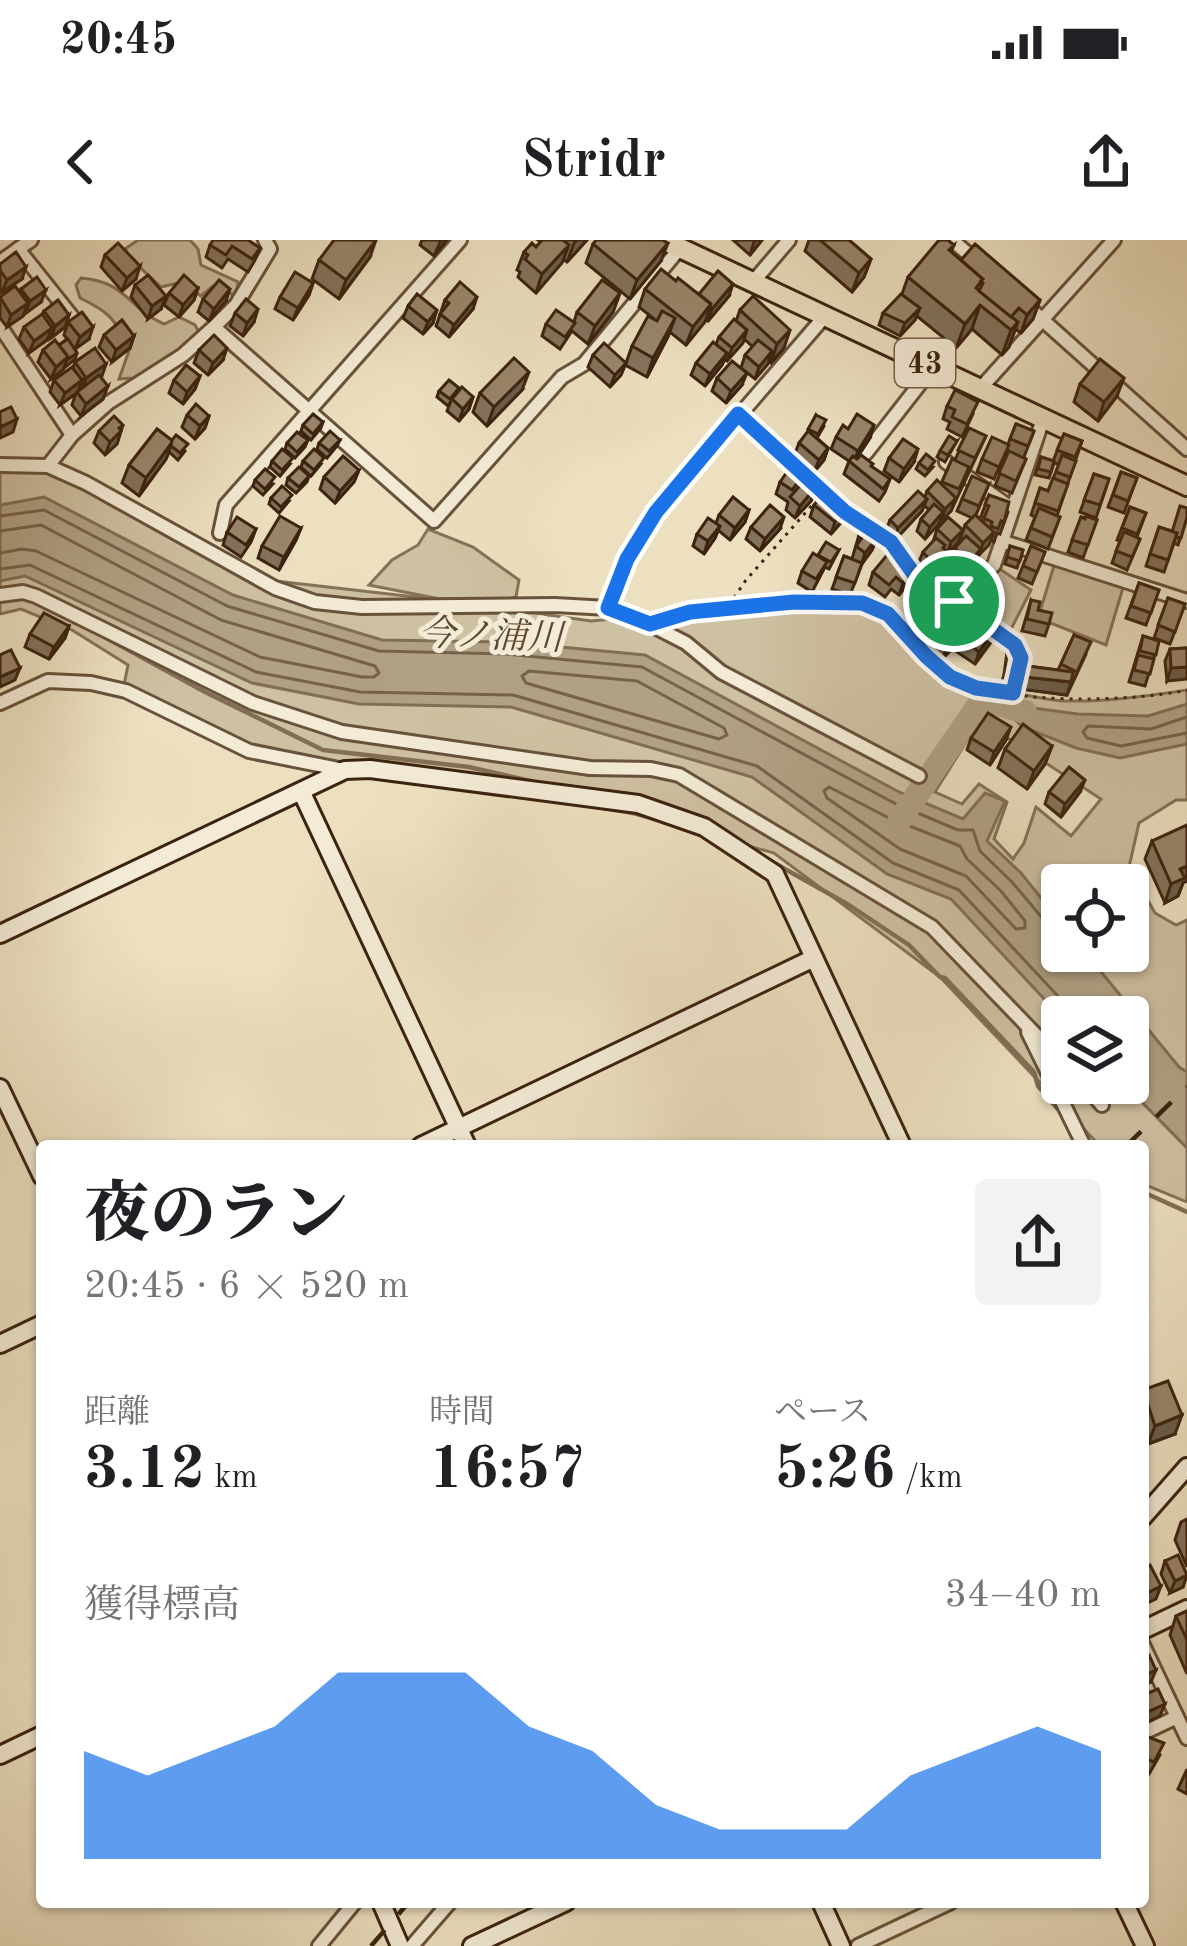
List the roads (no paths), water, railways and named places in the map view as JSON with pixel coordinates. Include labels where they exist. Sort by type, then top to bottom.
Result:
[{"type":"main road","name":"43","points":[[672,244],[1187,486]]},
{"type":"street","points":[[0,262],[31,240]]},
{"type":"street","points":[[48,466],[72,435],[108,403],[183,355],[236,305],[270,249],[265,240]]},
{"type":"street","points":[[220,533],[226,505],[460,240]]},
{"type":"street","points":[[753,282],[790,240]]},
{"type":"street","points":[[952,240],[983,267]]},
{"type":"street","points":[[980,389],[1114,240]]},
{"type":"street","points":[[214,327],[434,521],[562,377],[584,364],[672,244]]},
{"type":"street","points":[[18,249],[74,318]]},
{"type":"street","points":[[1013,293],[1187,449]]},
{"type":"street","points":[[608,608],[627,559],[656,512],[825,316]]},
{"type":"street","points":[[0,326],[72,435]]},
{"type":"street","points":[[866,454],[933,367]]},
{"type":"street","points":[[738,414],[845,512],[891,542],[941,612],[994,566],[1043,418]]},
{"type":"street","points":[[946,462],[1014,510]]},
{"type":"street","points":[[0,465],[48,466],[274,588],[315,602],[362,607],[608,608],[650,624],[686,644],[721,673],[919,776]]},
{"type":"street","points":[[1004,542],[1187,601]]},
{"type":"street","points":[[0,595],[23,592],[36,596],[253,704],[342,732],[590,768],[679,775],[932,927],[1041,1040]]},
{"type":"street","points":[[0,703],[48,681],[91,683],[126,691],[249,751],[345,770],[370,769],[597,797],[638,804],[704,827],[775,874],[899,1140]]},
{"type":"street","points":[[0,934],[345,770]]},
{"type":"street","points":[[302,793],[464,1140]]},
{"type":"street","points":[[434,1140],[814,958]]},
{"type":"street","points":[[1022,1020],[1081,1140]]},
{"type":"street","points":[[0,1088],[36,1163]]},
{"type":"street","points":[[0,1344],[36,1327]]},
{"type":"street","points":[[1149,1510],[1187,1467]]},
{"type":"street","points":[[1149,1627],[1187,1609]]},
{"type":"street","points":[[1149,1658],[1187,1738]]},
{"type":"street","points":[[1149,1730],[1177,1717]]},
{"type":"street","points":[[0,1755],[36,1738]]},
{"type":"street","points":[[320,1946],[350,1908]]},
{"type":"street","points":[[384,1908],[400,1946]]},
{"type":"street","points":[[412,1946],[445,1908]]},
{"type":"street","points":[[472,1946],[553,1908]]},
{"type":"street","points":[[824,1908],[841,1946]]},
{"type":"street","points":[[857,1946],[939,1908]]},
{"type":"street","points":[[1127,1908],[1145,1946]]},
{"type":"water","points":[[44,497],[233,595],[382,640],[507,642],[645,655],[899,792],[963,819],[985,793],[1005,801],[987,841],[1041,898],[1041,972],[1101,972],[1121,996],[1041,996],[951,899],[887,874],[752,777],[511,707],[359,704],[252,683],[25,576],[0,581],[0,505]]},
{"type":"water","points":[[996,703],[1078,714],[1148,716],[1187,704],[1187,744],[1120,758],[1076,748],[1023,727]]},
{"type":"water","points":[[1149,1030],[1187,1072],[1187,1148],[1144,1104],[1149,1104]]},
{"type":"waterway","points":[[81,624],[323,750],[469,767],[539,783]]},
{"type":"waterway","points":[[899,821],[978,706],[989,701],[1025,712]]},
{"type":"waterway","points":[[769,860],[909,945],[1034,1072],[1038,1086],[1063,1115]]},
{"type":"waterway","points":[[1149,1195],[1187,1212]]},
{"type":"railway","points":[[1132,1140],[1187,1087]]},
{"type":"railway","points":[[371,1946],[404,1908]]},
{"type":"water label","name":"今ノ浦川","points":[[491,634]]}]
